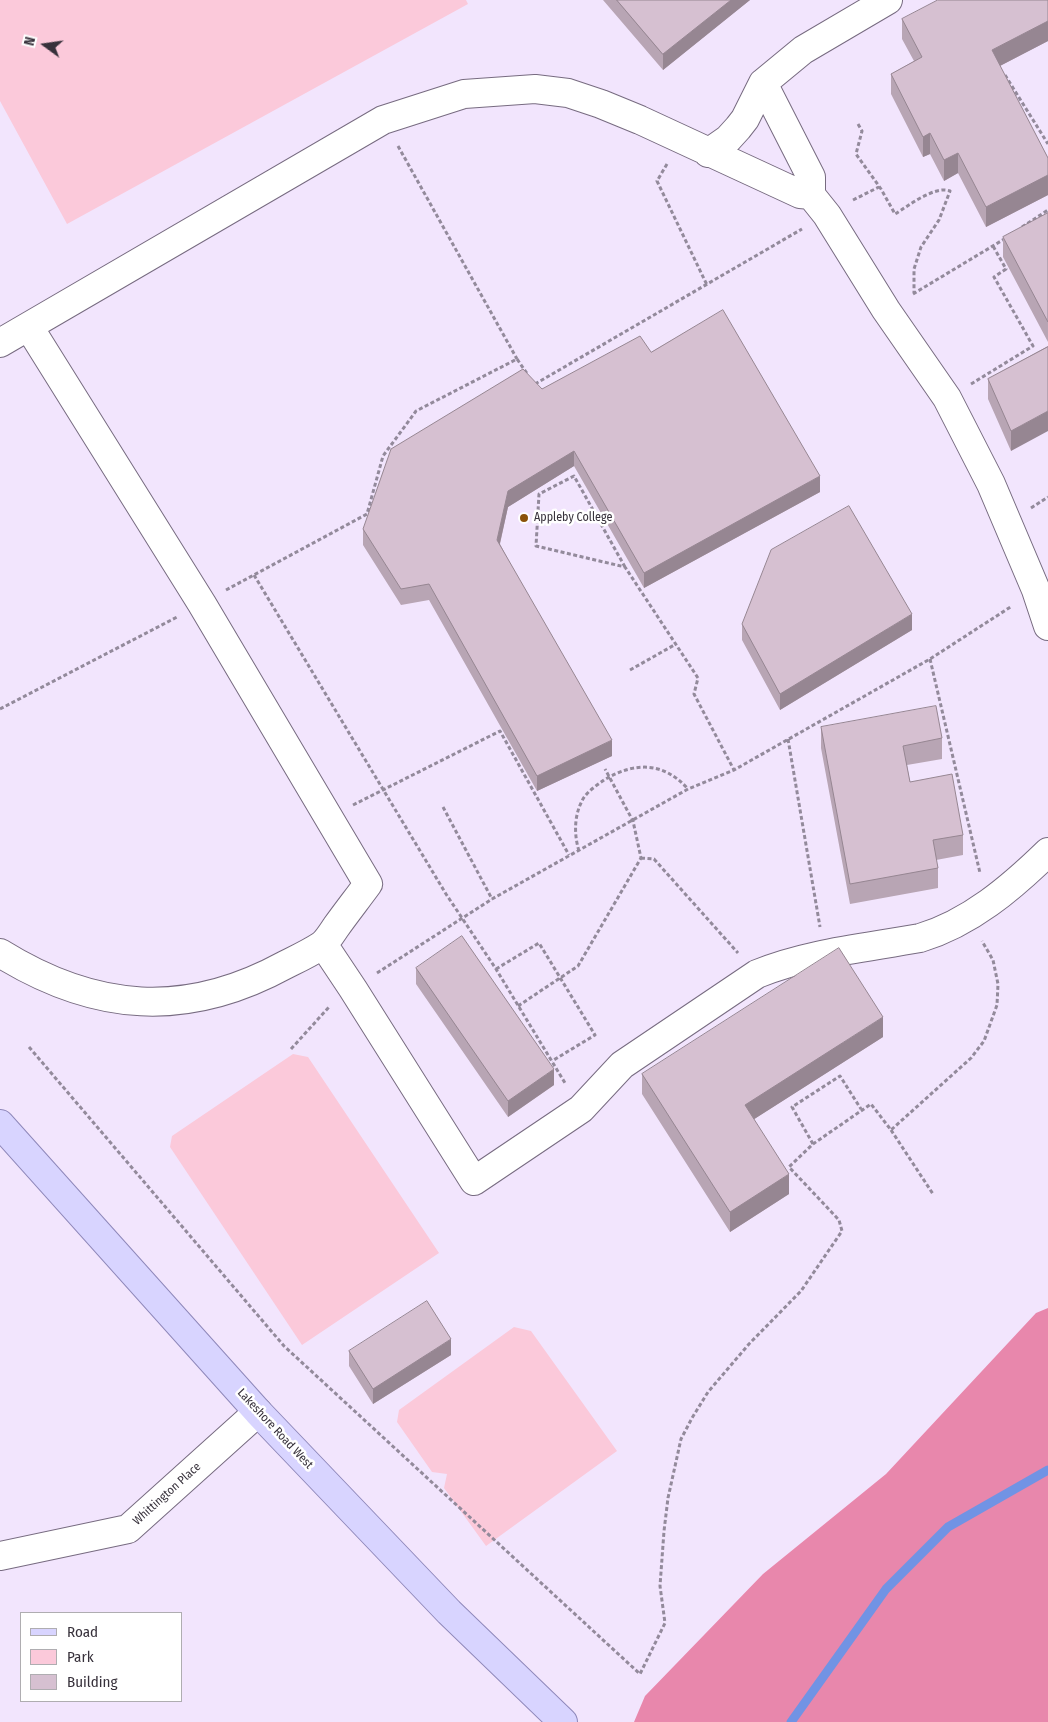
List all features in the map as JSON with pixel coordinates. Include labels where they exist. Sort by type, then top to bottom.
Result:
[{"type":"main road","name":"Lakeshore Road West","points":[[0,1124],[258,1412],[449,1612],[563,1722]]},
{"type":"street","points":[[708,153],[728,139],[738,128],[745,119],[763,83],[803,50],[888,0]]},
{"type":"street","points":[[763,83],[811,177],[819,205],[886,310],[947,398],[991,484],[1036,590],[1048,626]]},
{"type":"street","points":[[0,343],[383,120],[464,94],[535,89],[568,93],[640,120],[800,194],[819,205]]},
{"type":"street","points":[[0,953],[69,988],[83,992],[117,1000],[143,1003],[167,1003],[190,1000],[231,989],[265,976],[323,944],[368,884],[202,604],[29,327]]},
{"type":"street","points":[[323,944],[474,1181],[581,1109],[622,1065],[757,974],[775,967],[825,955],[936,934],[988,904],[1048,852]]},
{"type":"street","name":"Whittington Place","points":[[0,1556],[128,1529],[258,1412]]},
{"type":"path","points":[[1005,75],[1048,144]]},
{"type":"path","points":[[858,124],[862,131],[856,154],[895,214],[935,191],[946,189],[950,191],[939,220],[921,247],[914,269],[914,293]]},
{"type":"path","points":[[396,144],[517,359],[535,384],[707,285],[819,205],[879,187]]},
{"type":"path","points":[[670,159],[657,181],[707,285]]},
{"type":"path","points":[[1017,230],[1048,210]]},
{"type":"path","points":[[886,310],[1009,236]]},
{"type":"path","points":[[947,398],[1033,346],[994,277],[1006,269],[994,246]]},
{"type":"path","points":[[0,709],[202,604],[367,514],[383,456],[416,411],[517,359]]},
{"type":"path","points":[[625,567],[536,546],[538,494],[574,476],[625,567],[698,678],[694,694],[734,770]]},
{"type":"path","points":[[254,575],[383,790],[462,918],[496,969],[581,1109]]},
{"type":"path","points":[[372,976],[492,899],[688,789],[734,770],[930,659],[1036,590]]},
{"type":"path","points":[[630,670],[676,644]]},
{"type":"path","points":[[930,659],[982,882]]},
{"type":"path","points":[[328,817],[500,731],[568,856]]},
{"type":"path","points":[[788,739],[825,955]]},
{"type":"path","points":[[578,851],[575,840],[577,814],[582,800],[596,786],[609,777],[636,767],[652,767],[666,771],[680,780],[688,789]]},
{"type":"path","points":[[518,1006],[578,966],[640,858],[633,821],[605,769]]},
{"type":"path","points":[[443,808],[492,899]]},
{"type":"path","points":[[640,858],[654,859],[757,974]]},
{"type":"path","points":[[891,1130],[971,1058],[984,1041],[997,1005],[998,984],[993,960],[977,934]]},
{"type":"path","points":[[496,969],[540,943],[595,1035],[552,1061]]},
{"type":"path","points":[[291,1049],[334,1002]]},
{"type":"path","points":[[29,1047],[284,1346],[640,1674],[665,1623],[660,1586],[665,1523],[676,1462],[688,1425],[708,1392],[749,1344],[801,1291],[842,1231],[839,1220],[789,1167],[813,1144],[861,1109],[871,1104],[891,1130],[933,1194]]},
{"type":"path","points":[[813,1144],[792,1107],[840,1076],[861,1109]]},
{"type":"green space","points":[[0,0],[466,0],[468,4],[67,224],[0,101]]},
{"type":"green space","points":[[293,1054],[308,1057],[439,1253],[302,1345],[170,1147],[172,1136]]},
{"type":"green space","points":[[514,1327],[531,1331],[617,1451],[486,1546],[444,1488],[447,1474],[432,1472],[397,1422],[399,1410]]},
{"type":"shaded area","points":[[1048,1308],[1048,1722],[634,1722],[645,1696],[763,1574],[886,1474],[1036,1313]]},
{"type":"building","points":[[617,0],[731,0],[663,54]]},
{"type":"building","points":[[938,0],[1048,0],[1048,21],[992,50],[1048,158],[1048,175],[986,207],[958,153],[944,160],[930,133],[923,137],[891,74],[922,57],[902,19]]},
{"type":"building","points":[[1048,213],[1048,322],[1003,237]]},
{"type":"building","points":[[723,310],[820,476],[644,573],[574,451],[508,491],[497,540],[612,740],[537,776],[429,584],[401,589],[363,529],[391,449],[523,369],[542,389],[640,336],[651,352]]},
{"type":"building","points":[[1048,347],[1048,411],[1011,431],[988,379]]},
{"type":"building","points":[[849,506],[912,614],[780,694],[742,624],[771,550]]},
{"type":"building","points":[[936,706],[942,738],[903,746],[910,782],[952,774],[963,835],[933,840],[938,868],[850,884],[821,727]]},
{"type":"building","points":[[462,936],[554,1069],[508,1101],[416,968]]},
{"type":"building","points":[[839,948],[883,1017],[745,1105],[789,1174],[730,1212],[642,1074]]},
{"type":"building","points":[[427,1301],[451,1339],[373,1389],[349,1351]]},
{"type":"waterway","points":[[791,1722],[886,1589],[948,1527],[1048,1470]]},
{"type":"place","name":"Appleby College","points":[[524,518]]}]
